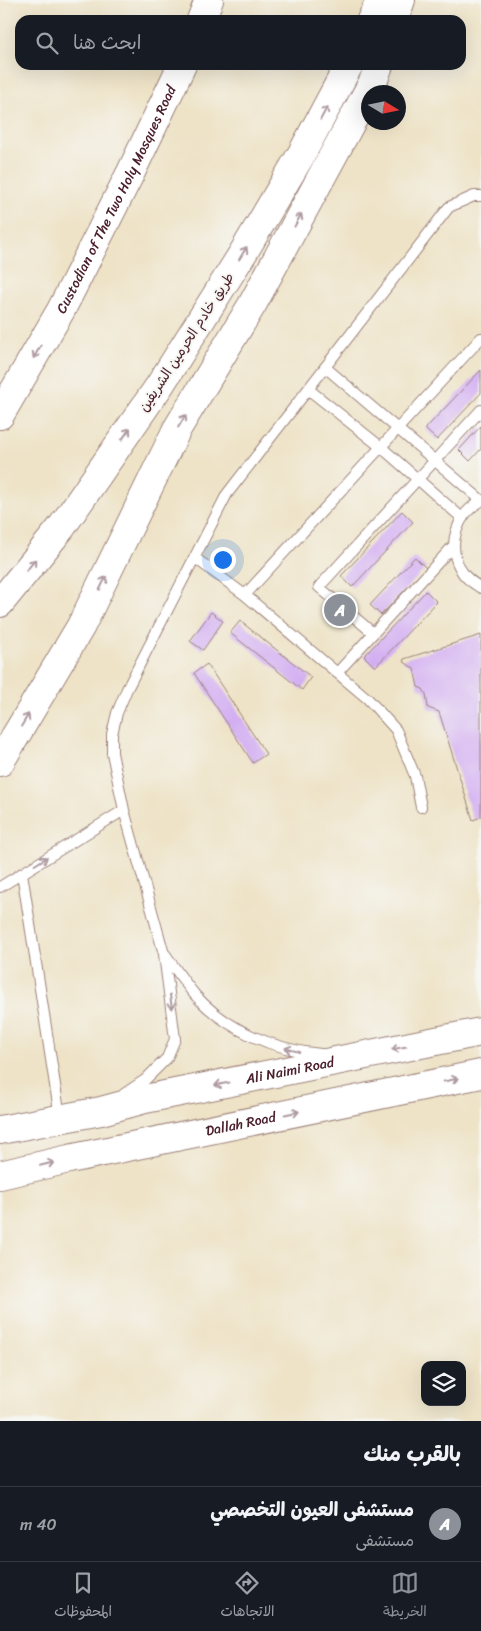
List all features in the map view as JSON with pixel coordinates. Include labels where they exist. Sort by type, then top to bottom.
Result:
[{"type":"main road","points":[[183,15],[189,0]]},
{"type":"main road","points":[[203,15],[209,0]]},
{"type":"main road","points":[[374,15],[381,0]]},
{"type":"main road","points":[[396,15],[401,0]]},
{"type":"main road","name":"Custodian of The Two Holy Mosques Road","points":[[61,310],[163,70]]},
{"type":"main road","name":"Custodian of The Two Holy Mosques Road","points":[[61,310],[131,172],[180,70]]},
{"type":"main road","name":"طريق خادم الحرمين الشريفين","points":[[0,603],[61,528],[160,385],[243,253],[301,155],[346,70]]},
{"type":"main road","points":[[0,762],[81,626],[177,429],[252,305],[373,82],[377,70]]},
{"type":"main road","points":[[0,415],[61,310]]},
{"type":"main road","name":"Ali Naimi Road","points":[[101,1110],[145,1099],[481,1032]]},
{"type":"main road","name":"Dallah Road","points":[[0,1175],[481,1074]]},
{"type":"main road","points":[[0,1130],[101,1110]]},
{"type":"lane","points":[[101,1110],[145,1080],[167,1058],[176,1039],[164,954],[124,810],[112,753],[112,734],[117,713],[127,689],[227,494],[449,207],[474,196],[481,196]]},
{"type":"lane","points":[[245,594],[481,338]]},
{"type":"lane","points":[[325,367],[481,500],[462,518],[454,540],[455,555],[460,570],[470,582],[481,588]]},
{"type":"lane","points":[[308,389],[381,446],[462,518]]},
{"type":"lane","points":[[374,633],[319,587],[481,410]]},
{"type":"lane","points":[[337,673],[454,545]]},
{"type":"lane","points":[[195,558],[245,594],[368,699],[396,730],[415,776],[421,807]]},
{"type":"lane","points":[[0,887],[124,810]]},
{"type":"lane","points":[[22,873],[60,1118]]},
{"type":"lane","points":[[164,954],[195,995],[217,1015],[244,1032],[272,1044],[299,1052],[358,1057]]},
{"type":"building","points":[[481,370],[481,393],[437,440],[425,429]]},
{"type":"building","points":[[481,426],[481,449],[470,461],[459,450]]},
{"type":"building","points":[[402,511],[413,522],[352,587],[341,576]]},
{"type":"building","points":[[415,557],[426,568],[381,615],[370,605]]},
{"type":"building","points":[[426,591],[437,602],[375,667],[364,656]]},
{"type":"building","points":[[211,612],[223,621],[203,650],[190,641]]},
{"type":"building","points":[[240,621],[311,677],[302,690],[230,633]]},
{"type":"building","points":[[481,635],[481,817],[473,820],[439,712],[428,708],[426,694],[423,689],[418,687],[414,669],[403,661],[404,659]]},
{"type":"building","points":[[207,664],[266,754],[253,763],[194,673]]},
{"type":"place","name":"مستشفى العيون التخصصي","points":[[340,610]]}]
